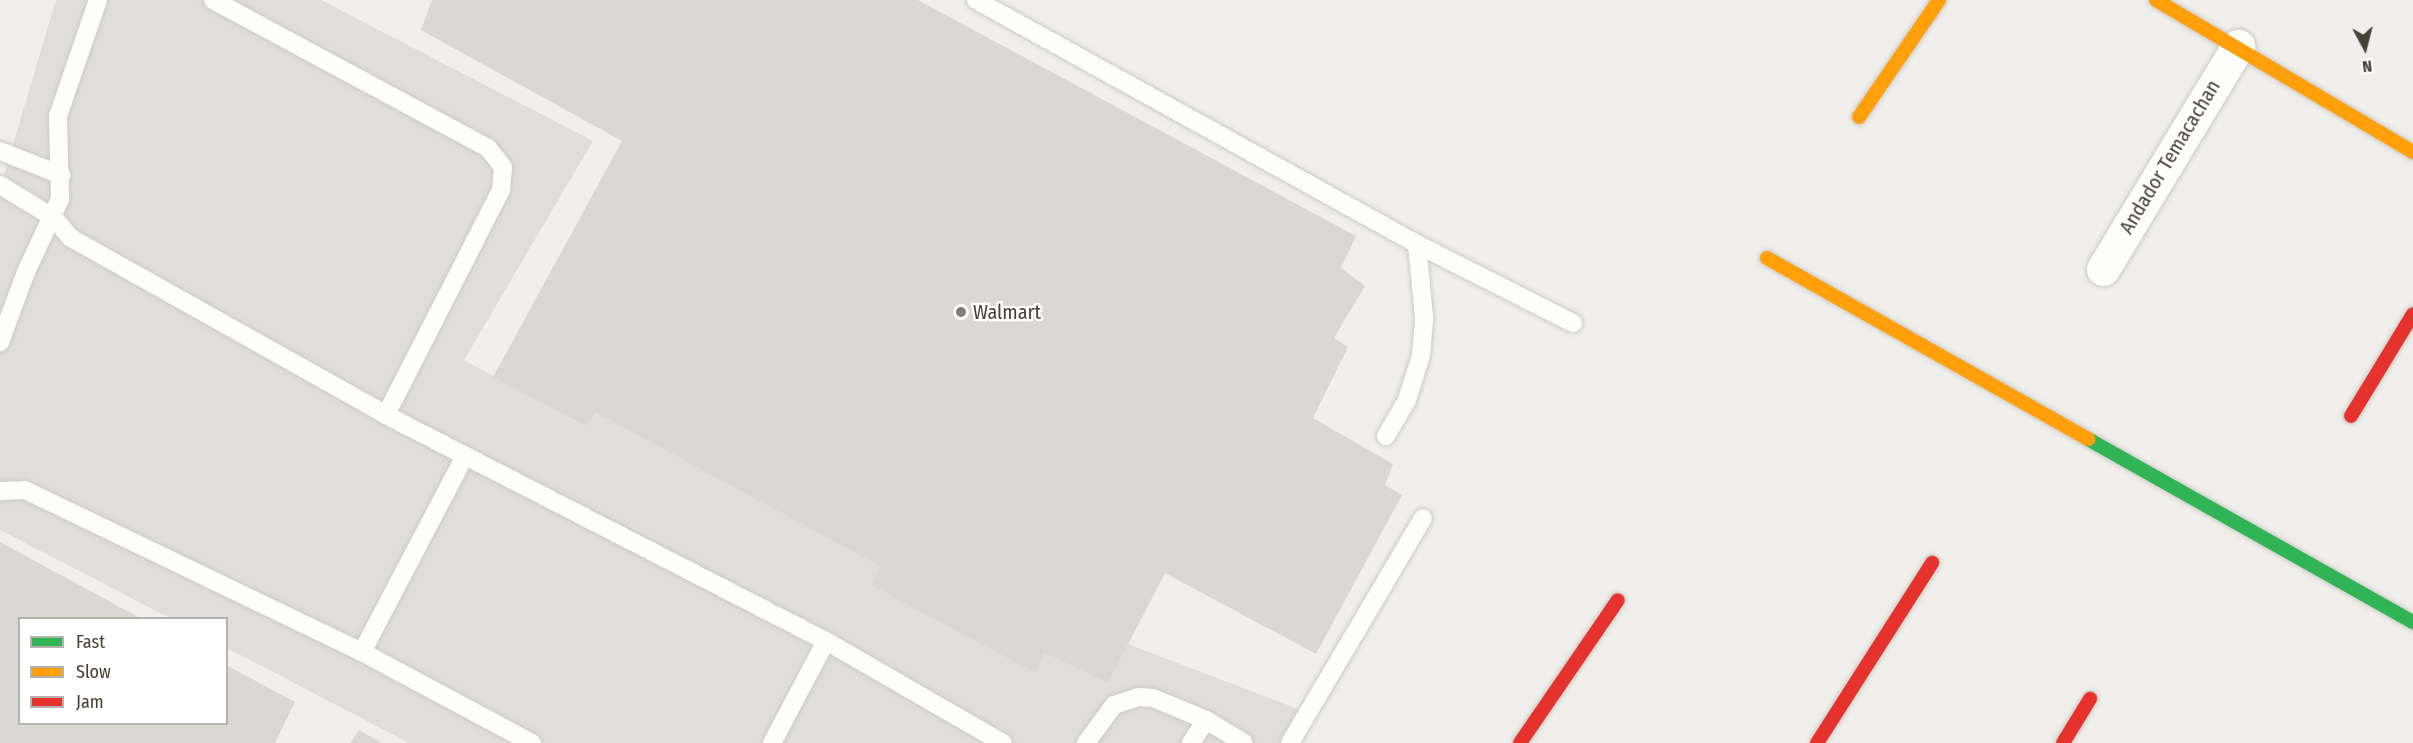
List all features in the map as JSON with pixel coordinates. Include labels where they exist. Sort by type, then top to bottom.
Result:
[{"type":"street","points":[[1859,117],[1939,0]]},
{"type":"street","points":[[2156,0],[2238,46],[2413,152]]},
{"type":"street","name":"Andador Temacachan","points":[[2103,269],[2238,46]]},
{"type":"street","points":[[1767,258],[2413,622]]},
{"type":"street","points":[[2351,416],[2413,314]]},
{"type":"street","points":[[1817,743],[1932,562]]},
{"type":"street","points":[[1520,743],[1618,600]]},
{"type":"street","points":[[2063,743],[2091,699]]},
{"type":"lane","points":[[0,342],[26,272],[54,218],[61,175],[58,116],[98,0]]},
{"type":"lane","points":[[213,0],[488,148],[503,167],[501,190],[386,415]]},
{"type":"lane","points":[[976,0],[1417,244],[1573,323]]},
{"type":"lane","points":[[0,151],[61,175]]},
{"type":"lane","points":[[0,185],[54,218],[71,238],[386,415],[826,641],[1003,743]]},
{"type":"lane","points":[[1386,435],[1407,400],[1421,355],[1424,317],[1417,244]]},
{"type":"lane","points":[[362,652],[465,456]]},
{"type":"lane","points":[[0,491],[25,490],[362,652],[532,743]]},
{"type":"lane","points":[[1290,743],[1423,518]]},
{"type":"lane","points":[[772,743],[826,641]]},
{"type":"lane","points":[[1086,743],[1104,714],[1126,699],[1153,698],[1206,720],[1244,743]]},
{"type":"lane","points":[[1191,743],[1206,720]]},
{"type":"shaded area","points":[[56,0],[321,0],[593,141],[464,360],[584,426],[596,413],[879,566],[872,586],[1036,672],[1044,653],[1108,683],[1128,644],[1306,712],[1286,743],[409,743],[228,649],[228,617],[168,617],[0,530],[0,188]]},
{"type":"building","points":[[432,0],[918,0],[1356,236],[1341,268],[1365,286],[1334,338],[1348,347],[1313,418],[1393,464],[1385,485],[1402,495],[1316,654],[1165,573],[1108,683],[1044,653],[1036,673],[872,586],[879,566],[596,413],[585,426],[493,377],[622,141],[421,30]]},
{"type":"building","points":[[0,542],[138,617],[18,617],[18,725],[228,725],[228,666],[295,702],[275,743],[0,743]]},
{"type":"building","points":[[359,730],[382,743],[350,743]]},
{"type":"traffic: fast","points":[[2088,439],[2413,622]]},
{"type":"traffic: slow","points":[[1859,117],[1939,0]]},
{"type":"traffic: slow","points":[[2156,0],[2413,152]]},
{"type":"traffic: slow","points":[[1767,258],[2088,439]]},
{"type":"traffic: jam","points":[[2351,416],[2413,314]]},
{"type":"traffic: jam","points":[[1817,743],[1932,563]]},
{"type":"traffic: jam","points":[[1520,743],[1618,600]]},
{"type":"traffic: jam","points":[[2063,743],[2090,699]]},
{"type":"place","name":"Walmart","points":[[961,312]]}]
